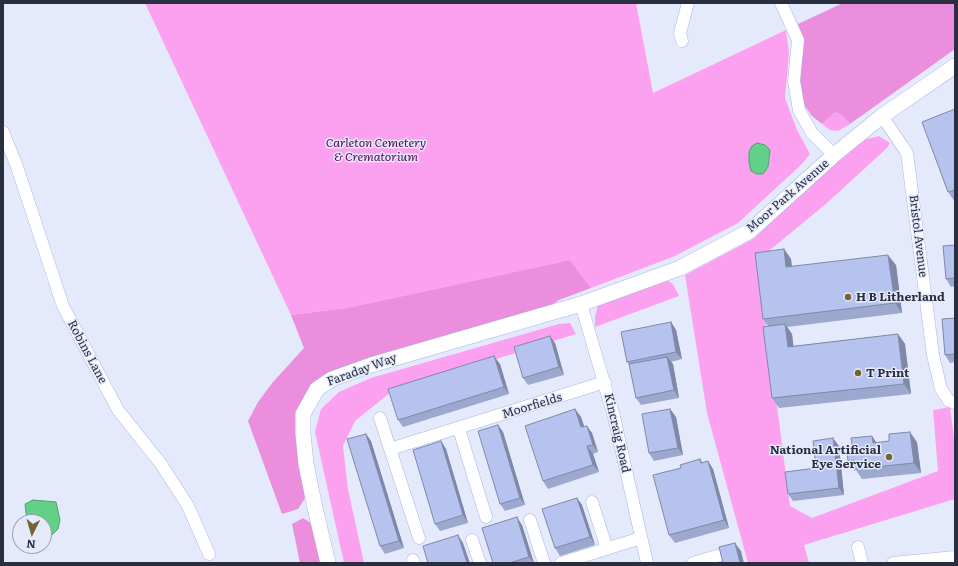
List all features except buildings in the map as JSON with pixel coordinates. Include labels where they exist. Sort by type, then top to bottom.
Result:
[{"type":"street","points":[[682,41],[680,33],[688,3]]},
{"type":"street","points":[[781,3],[798,40],[794,81],[799,110],[812,133],[834,155]]},
{"type":"street","name":"Moor Park Avenue","points":[[581,304],[680,268],[750,231],[834,155],[882,116],[955,66]]},
{"type":"street","name":"Bristol Avenue","points":[[882,116],[907,153],[933,355],[941,389],[948,401],[955,403]]},
{"type":"street","name":"Robins Lane","points":[[3,132],[16,164],[63,306],[118,410],[161,464],[188,506],[209,554]]},
{"type":"street","name":"Kincraig Road","points":[[581,304],[605,382],[647,563]]},
{"type":"street","name":"Faraday Way","points":[[328,563],[309,479],[303,434],[303,414],[317,389],[332,379],[371,365],[581,304]]},
{"type":"street","name":"Moorfields","points":[[390,449],[605,382]]},
{"type":"street","points":[[380,418],[419,538]]},
{"type":"street","points":[[458,429],[486,517]]},
{"type":"street","points":[[592,502],[607,549]]},
{"type":"street","points":[[530,520],[544,563]]},
{"type":"street","points":[[561,563],[641,538]]},
{"type":"street","points":[[472,540],[480,563]]},
{"type":"street","points":[[858,547],[862,563]]},
{"type":"street","points":[[693,563],[720,555]]},
{"type":"street","points":[[893,563],[955,557]]},
{"type":"green space","name":"Carleton Cemetery & Crematorium","points":[[145,3],[636,3],[653,93],[786,30],[789,53],[785,98],[797,130],[810,154],[802,164],[738,223],[675,256],[591,288],[570,260],[347,308],[291,315]]},
{"type":"green space","points":[[835,112],[842,115],[850,124],[838,131],[830,130],[822,124]]},
{"type":"green space","points":[[879,136],[890,143],[887,148],[827,203],[758,260],[790,506],[812,518],[938,471],[933,410],[950,407],[955,445],[955,499],[804,545],[809,563],[748,563],[707,413],[685,275],[753,239],[847,153],[863,140]]},
{"type":"green space","points":[[667,280],[673,284],[679,296],[595,327],[595,317],[598,305]]},
{"type":"green space","points":[[570,323],[576,334],[391,392],[355,421],[343,446],[348,489],[364,563],[344,563],[315,432],[321,409],[339,392],[371,378],[559,324]]},
{"type":"shaded area","points":[[843,3],[955,3],[955,49],[850,124],[842,115],[835,112],[822,124],[812,116],[804,105],[799,78],[804,44],[798,24]]},
{"type":"shaded area","points":[[757,143],[765,145],[770,150],[768,167],[763,174],[757,174],[751,171],[749,162],[749,152],[752,146]]},
{"type":"shaded area","points":[[570,260],[591,288],[559,300],[530,318],[371,365],[310,399],[300,470],[305,498],[298,509],[282,514],[248,421],[258,402],[273,382],[304,348],[291,315],[347,308]]},
{"type":"shaded area","points":[[33,500],[56,502],[60,520],[58,529],[52,535],[52,514],[26,514],[25,504]]},
{"type":"shaded area","points":[[303,518],[311,523],[321,563],[300,563],[292,524]]},
{"type":"place","name":"H B Litherland","points":[[848,297]]},
{"type":"place","name":"T Print","points":[[858,373]]},
{"type":"place","name":"National Artificial Eye Service","points":[[889,457]]}]
